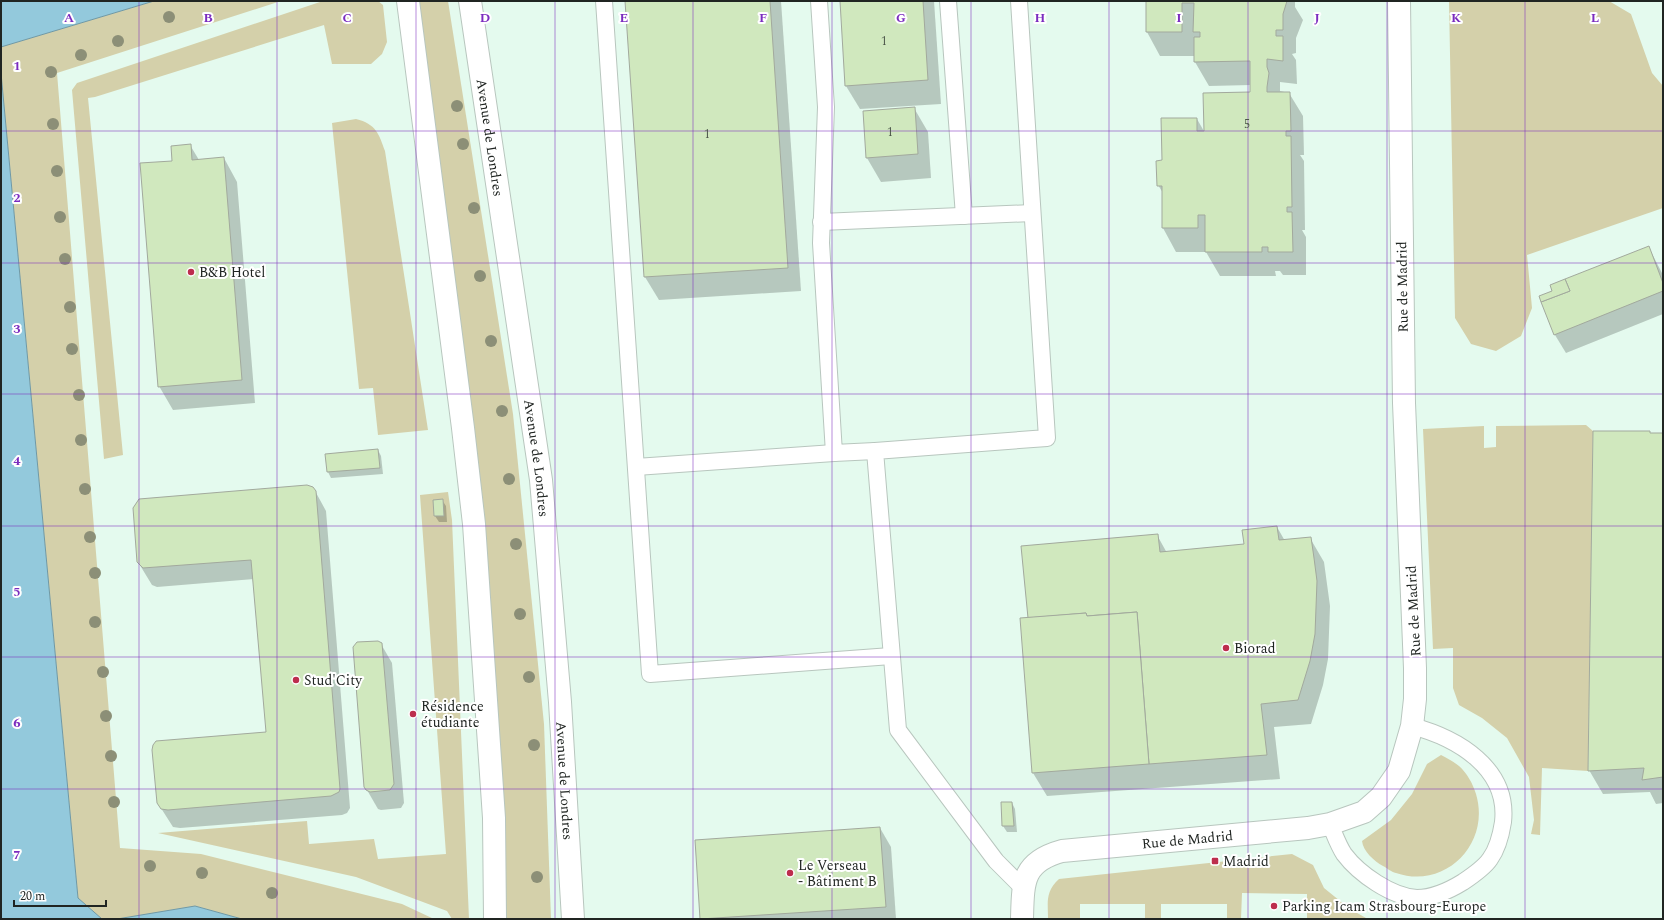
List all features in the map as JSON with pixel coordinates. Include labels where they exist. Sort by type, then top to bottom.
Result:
[{"type":"street","points":[[408,1],[474,524],[494,818],[495,919]]},
{"type":"street","name":"Avenue de Londres","points":[[470,1],[541,480],[560,702],[572,919]]},
{"type":"street","name":"Rue de Madrid","points":[[1022,919],[1023,888],[1026,878],[1033,866],[1051,854],[1062,851],[1308,828],[1330,824],[1364,812],[1381,797],[1399,772],[1412,726],[1415,699],[1415,668],[1404,403],[1398,1]]},
{"type":"lane","points":[[604,1],[650,674],[892,656]]},
{"type":"lane","points":[[819,1],[826,107],[820,243],[834,453]]},
{"type":"lane","points":[[948,1],[964,216]]},
{"type":"lane","points":[[636,467],[1047,438],[1019,1]]},
{"type":"lane","points":[[821,222],[1032,213]]},
{"type":"lane","points":[[875,451],[898,730],[996,861],[1023,888]]},
{"type":"lane","points":[[1330,824],[1344,854],[1364,875],[1390,892],[1418,898],[1447,892],[1472,877],[1490,859],[1501,837],[1502,830],[1504,812],[1499,787],[1486,766],[1467,750],[1445,737],[1431,731],[1412,726]]},
{"type":"shaded area","points":[[1,1],[1663,1],[1663,919],[1,919]]},
{"type":"shaded area","points":[[154,1],[281,1],[57,73],[120,848],[201,854],[402,904],[434,919],[242,919],[195,906],[117,919],[102,919],[78,898],[1,73],[1,47]]},
{"type":"shaded area","points":[[323,1],[378,1],[383,5],[387,42],[382,54],[371,64],[332,64],[324,25],[88,98],[123,455],[104,459],[72,90],[77,83]]},
{"type":"shaded area","points":[[417,1],[448,1],[513,414],[544,724],[551,919],[505,919]]},
{"type":"shaded area","points":[[1449,1],[1609,1],[1631,14],[1652,73],[1663,86],[1663,208],[1527,255],[1532,308],[1521,336],[1496,351],[1471,344],[1455,318]]},
{"type":"shaded area","points":[[356,119],[363,121],[376,130],[385,151],[428,430],[378,435],[373,388],[359,389],[332,123]]},
{"type":"shaded area","points":[[1586,425],[1593,431],[1588,771],[1542,768],[1540,835],[1531,834],[1534,820],[1529,777],[1507,738],[1482,718],[1459,705],[1453,688],[1453,648],[1433,649],[1423,429],[1484,426],[1484,448],[1496,447],[1496,426]]},
{"type":"shaded area","points":[[448,492],[452,520],[469,919],[452,919],[447,911],[356,877],[158,833],[307,821],[309,844],[374,839],[378,859],[446,854],[420,495]]},
{"type":"shaded area","points":[[1441,755],[1459,766],[1465,772],[1471,783],[1476,794],[1479,812],[1477,830],[1470,845],[1460,859],[1447,869],[1431,875],[1414,877],[1391,871],[1373,859],[1364,848],[1362,841],[1391,820],[1412,794],[1427,764]]},
{"type":"shaded area","points":[[1292,854],[1313,865],[1324,888],[1350,909],[1366,919],[1307,919],[1307,894],[1242,893],[1241,919],[1227,919],[1227,904],[1161,904],[1161,919],[1145,919],[1145,904],[1080,904],[1080,919],[1048,919],[1049,893],[1051,888],[1059,879]]},
{"type":"water","points":[[1,1],[154,1],[1,47]]},
{"type":"water","points":[[1,73],[78,898],[102,919],[1,919]]},
{"type":"water","points":[[195,906],[242,919],[117,919]]},
{"type":"building","points":[[625,1],[770,1],[788,268],[644,277]]},
{"type":"building","points":[[840,1],[923,1],[928,80],[845,86]]},
{"type":"building","points":[[1146,1],[1287,1],[1283,14],[1283,30],[1276,30],[1276,36],[1283,36],[1283,61],[1267,59],[1269,73],[1267,92],[1290,92],[1291,131],[1286,131],[1286,136],[1291,136],[1292,207],[1287,207],[1287,212],[1292,212],[1293,252],[1268,252],[1268,247],[1262,247],[1262,252],[1205,252],[1205,215],[1198,215],[1198,228],[1162,228],[1162,186],[1157,186],[1156,161],[1162,160],[1161,118],[1197,118],[1197,131],[1204,131],[1203,93],[1250,92],[1250,61],[1194,62],[1194,37],[1200,37],[1200,32],[1193,32],[1194,3],[1182,3],[1182,32],[1146,32]]},
{"type":"building","points":[[915,107],[918,154],[866,158],[863,111]]},
{"type":"building","name":"B&B Hotel","points":[[191,144],[192,160],[224,157],[242,380],[158,387],[140,163],[172,161],[171,146]]},
{"type":"building","points":[[1649,246],[1663,283],[1663,291],[1554,335],[1541,302],[1570,291],[1565,279]]},
{"type":"building","points":[[1565,279],[1570,291],[1541,302],[1539,296],[1552,291],[1550,285]]},
{"type":"building","points":[[1593,431],[1650,431],[1650,433],[1663,433],[1663,777],[1642,780],[1644,768],[1588,771]]},
{"type":"building","points":[[378,449],[380,468],[327,472],[325,454]]},
{"type":"building","name":"Stud'City","points":[[307,485],[313,487],[316,491],[340,789],[339,792],[331,796],[168,810],[161,809],[157,803],[152,750],[156,741],[266,732],[251,560],[143,568],[137,562],[133,508],[139,499]]},
{"type":"building","points":[[443,499],[444,516],[434,516],[433,500]]},
{"type":"building","name":"Biorad","points":[[1277,526],[1279,540],[1311,537],[1317,581],[1315,634],[1310,661],[1298,700],[1261,704],[1267,755],[1149,764],[1137,612],[1087,616],[1086,613],[1028,618],[1021,546],[1158,534],[1160,552],[1244,544],[1242,530]]},
{"type":"building","points":[[1137,612],[1149,764],[1032,773],[1020,618],[1086,613],[1087,616]]},
{"type":"building","points":[[378,641],[382,643],[394,784],[390,790],[370,792],[364,787],[353,647],[357,642]]},
{"type":"building","points":[[1001,802],[1012,802],[1014,826],[1002,826]]},
{"type":"building","name":"Le Verseau - Bâtiment B","points":[[880,827],[886,907],[700,919],[695,840]]},
{"type":"place","name":"B&B Hotel","points":[[191,272]]},
{"type":"place","name":"Biorad","points":[[1226,648]]},
{"type":"place","name":"Stud'City","points":[[296,680]]},
{"type":"place","name":"Résidence étudiante","points":[[413,714]]},
{"type":"place","name":"Madrid","points":[[1215,861]]},
{"type":"place","name":"Le Verseau - Bâtiment B","points":[[790,873]]},
{"type":"place","name":"Parking Icam Strasbourg-Europe","points":[[1274,906]]}]
